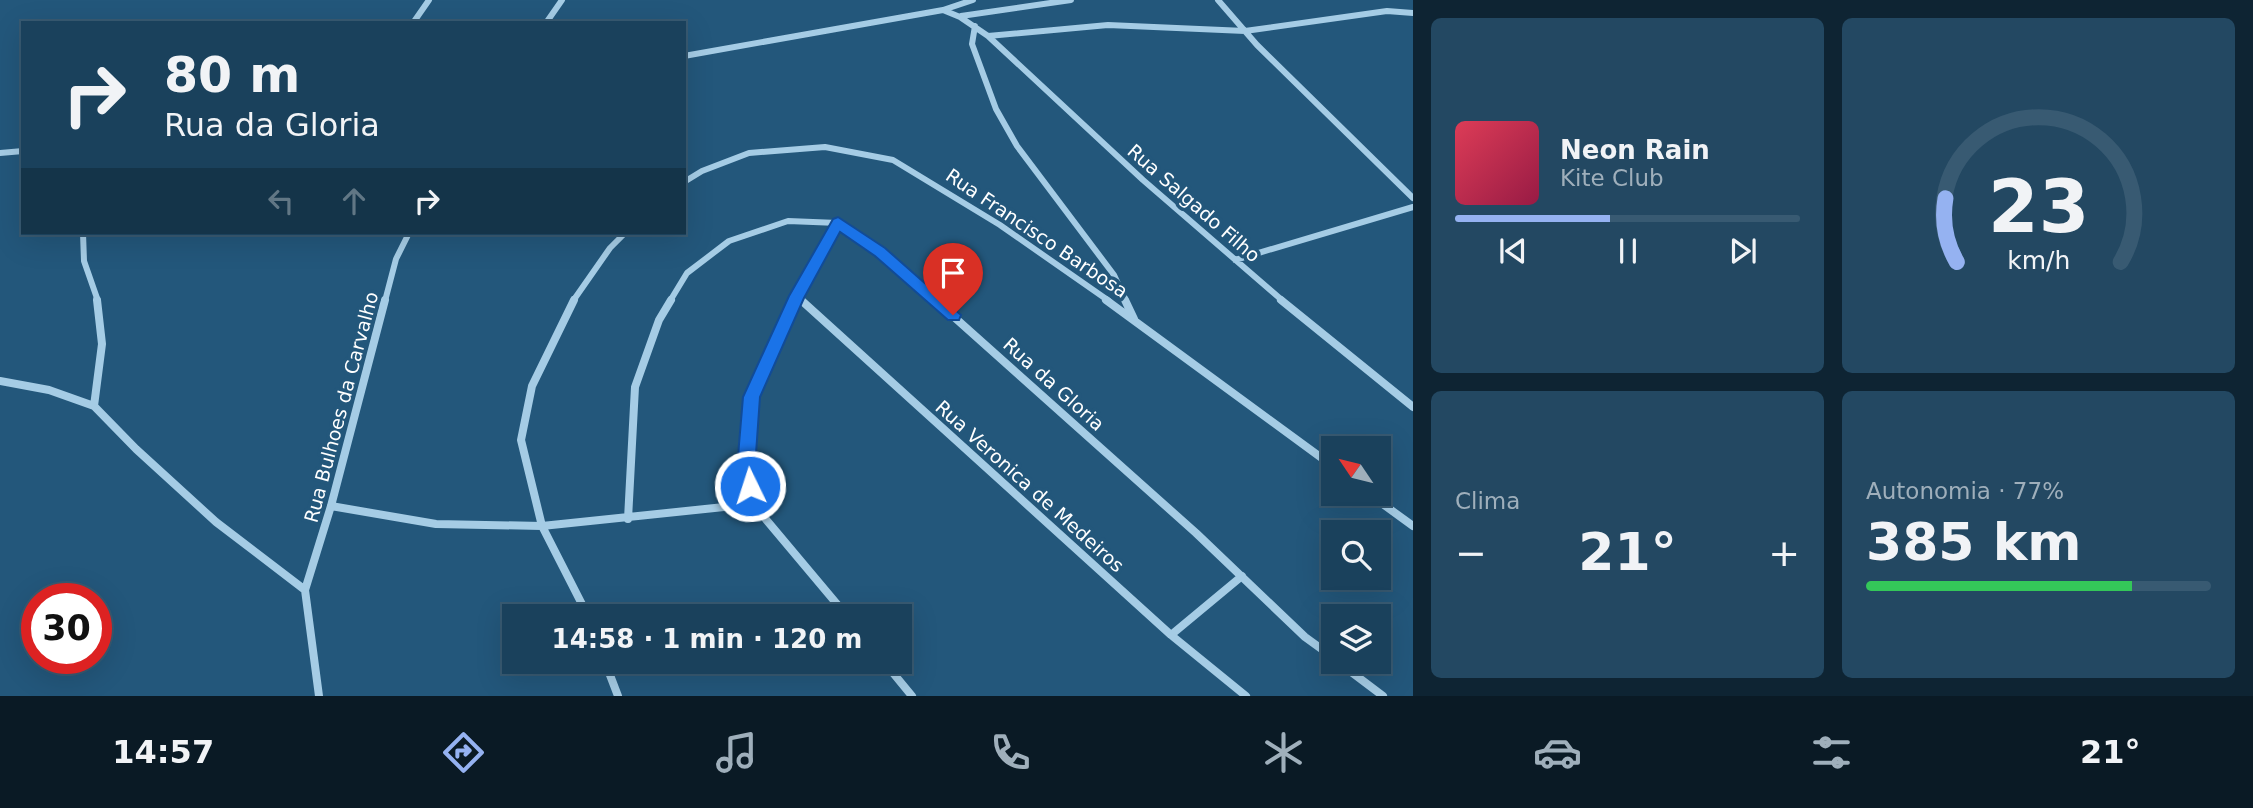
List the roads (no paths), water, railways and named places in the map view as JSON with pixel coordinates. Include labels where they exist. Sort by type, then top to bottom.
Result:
[{"type":"street","points":[[414,21],[429,0]]},
{"type":"street","points":[[547,21],[562,0]]},
{"type":"street","points":[[686,56],[943,10],[973,0]]},
{"type":"street","points":[[960,17],[1071,0]]},
{"type":"street","points":[[1218,0],[1245,31],[1413,198]]},
{"type":"street","name":"Rua Salgado Filho","points":[[943,10],[960,17],[988,36],[1146,184],[1350,359],[1413,407]]},
{"type":"street","points":[[988,36],[1108,25],[1245,31],[1387,11],[1412,13]]},
{"type":"street","points":[[975,26],[972,44],[996,109],[1017,146],[1114,275],[1134,318]]},
{"type":"street","name":"Rua Francisco Barbosa","points":[[686,181],[702,171],[749,153],[825,147],[893,160],[1000,225],[1134,318],[1321,457]]},
{"type":"street","points":[[0,153],[21,151]]},
{"type":"street","points":[[1235,260],[1413,207]]},
{"type":"street","points":[[628,519],[635,387],[659,320],[687,273],[729,241],[788,221],[838,223],[797,296],[751,397],[746,468],[753,504],[837,604]]},
{"type":"street","name":"Rua da Gloria","points":[[838,223],[880,252],[933,297],[1242,576],[1305,637],[1321,649]]},
{"type":"street","points":[[82,235],[79,247],[99,305],[103,344],[94,406]]},
{"type":"street","name":"Rua Bulhoes da Carvalho","points":[[305,590],[331,506],[396,259],[408,235]]},
{"type":"street","points":[[582,604],[542,526],[521,440],[532,386],[568,308],[610,248],[623,235]]},
{"type":"street","name":"Rua Veronica de Medeiros","points":[[797,296],[1171,635],[1246,696]]},
{"type":"street","points":[[0,382],[49,390],[94,406],[136,449],[216,522],[305,590],[319,696]]},
{"type":"street","points":[[331,506],[436,524],[542,526],[753,504]]},
{"type":"street","points":[[1386,506],[1413,526]]},
{"type":"street","points":[[1171,635],[1242,576]]},
{"type":"street","points":[[610,674],[618,696]]},
{"type":"street","points":[[894,674],[912,696]]},
{"type":"street","points":[[1354,674],[1383,696]]}]
